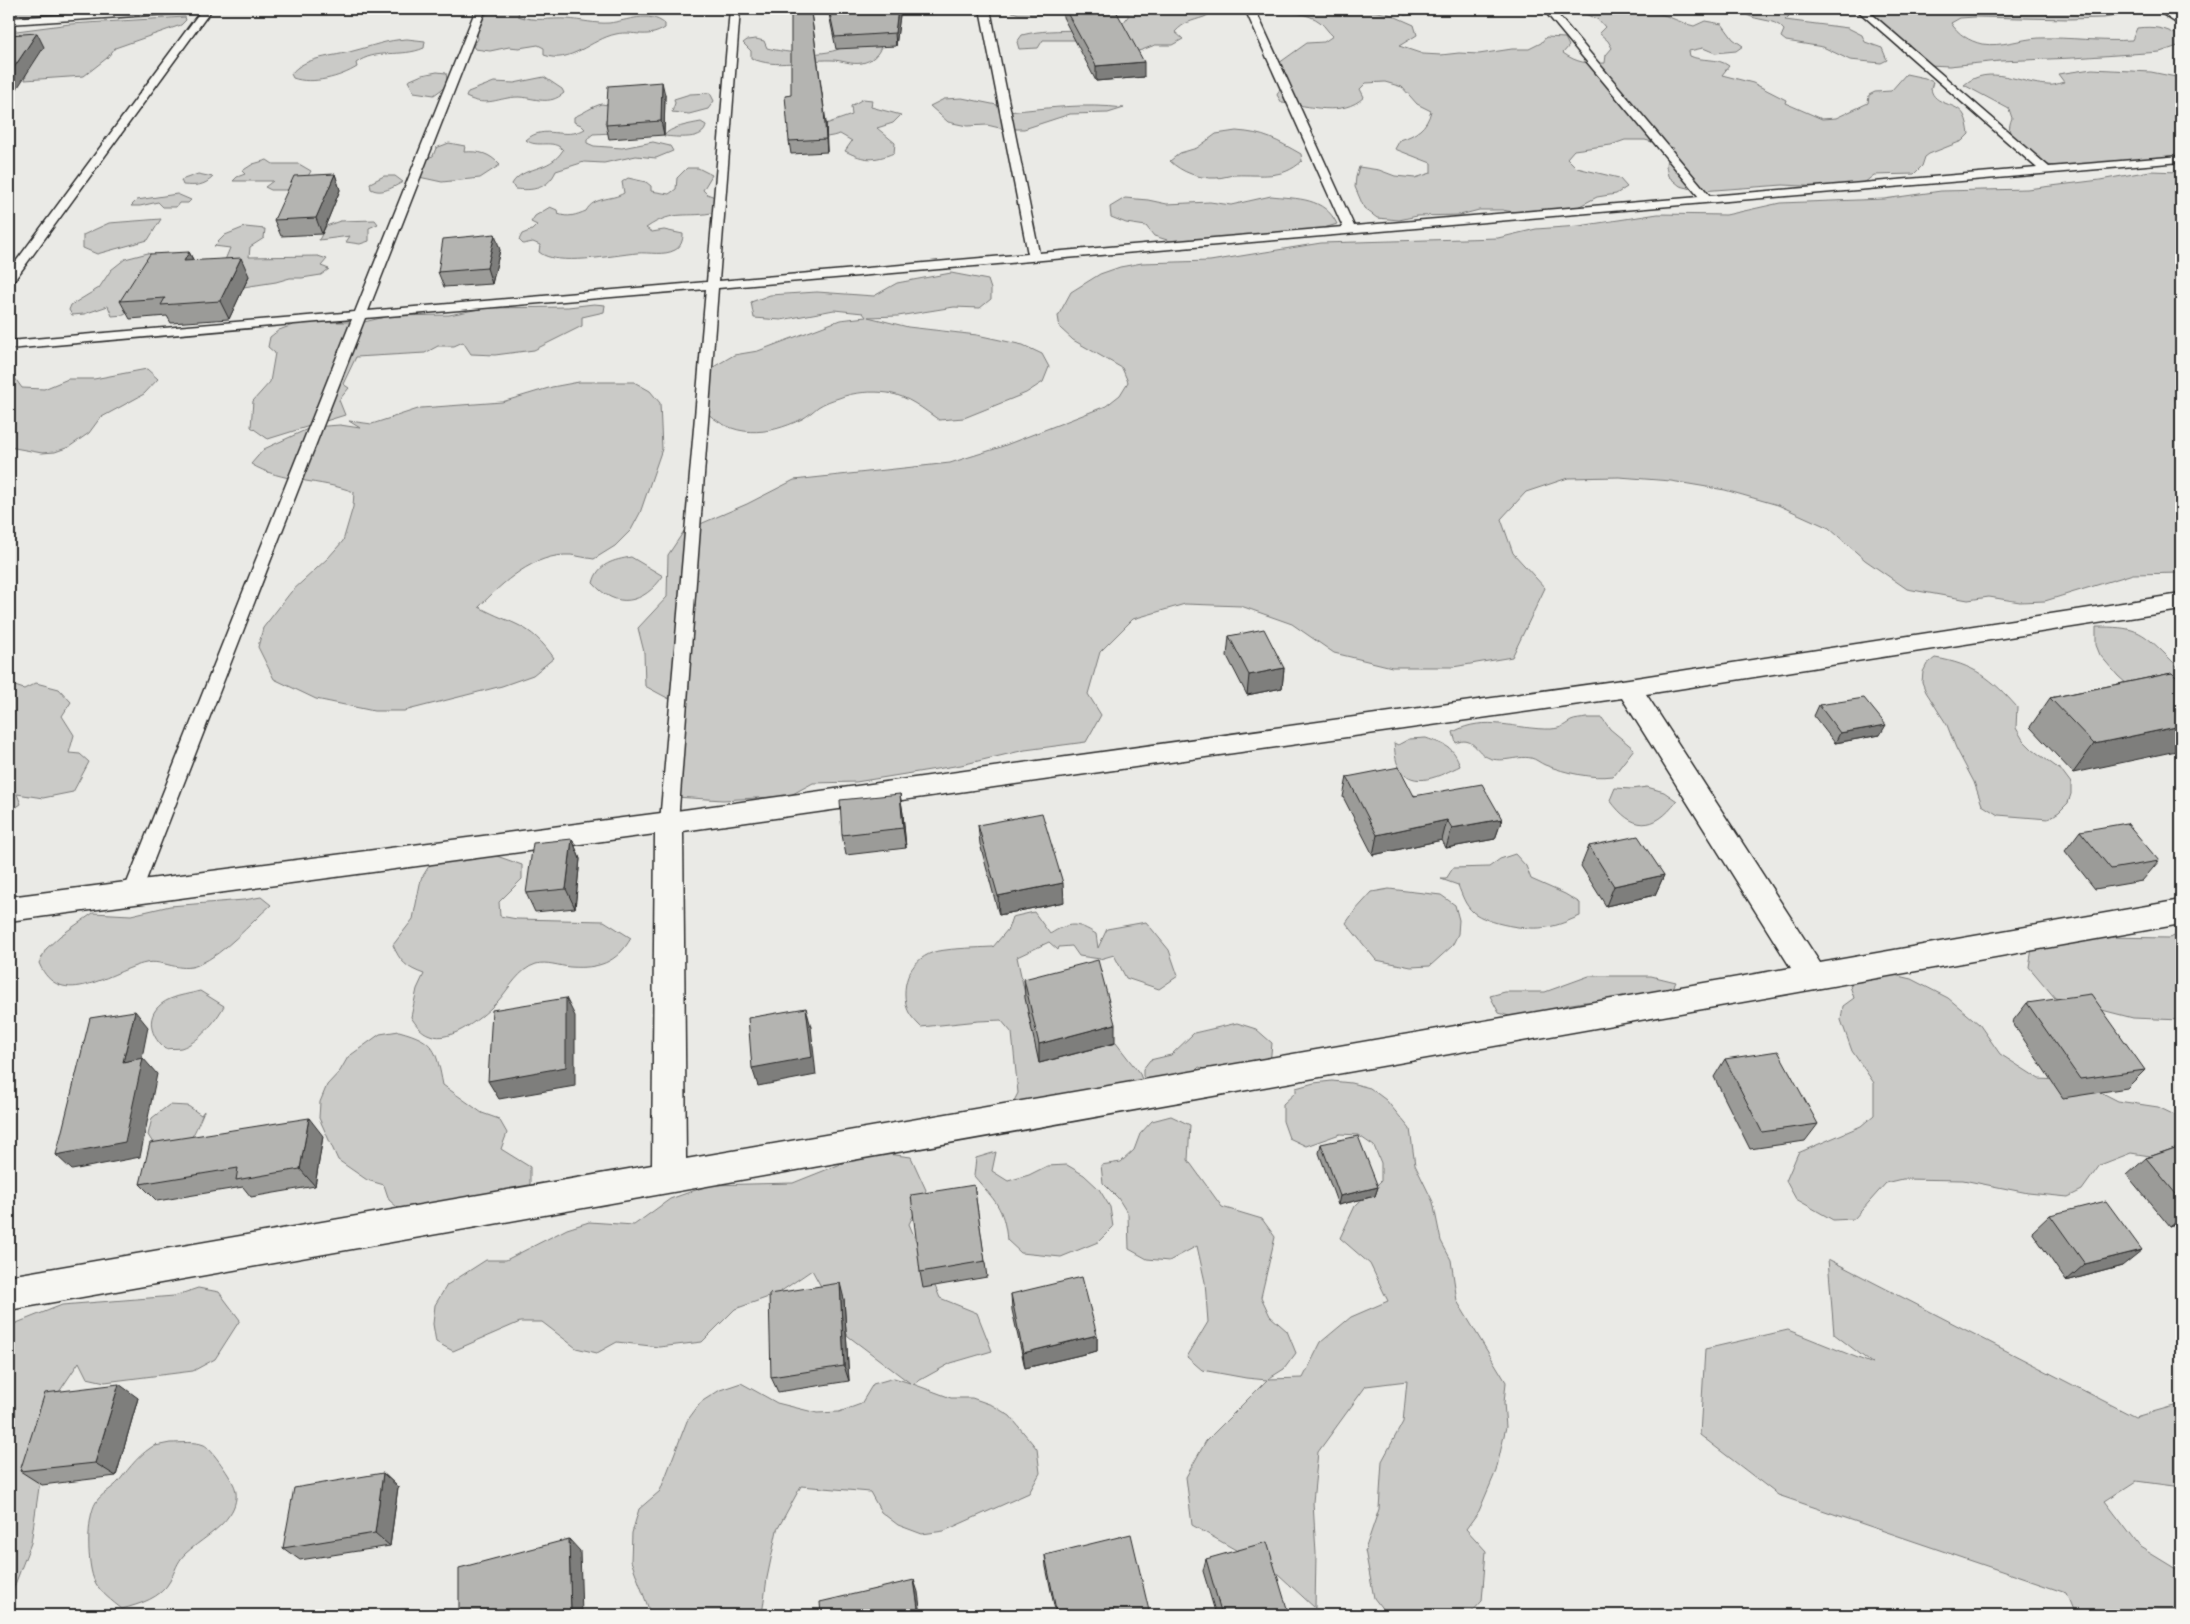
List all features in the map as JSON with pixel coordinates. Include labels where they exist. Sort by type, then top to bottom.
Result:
[{"type":"street","points":[[9,910],[669,822],[1629,688],[2181,602]]},
{"type":"street","points":[[1629,688],[1812,976]]},
{"type":"street","points":[[669,822],[669,1177]]},
{"type":"street","points":[[9,1293],[2181,912]]},
{"type":"lane","points":[[9,21],[206,9]]},
{"type":"lane","points":[[9,279],[206,9]]},
{"type":"lane","points":[[132,893],[480,9]]},
{"type":"lane","points":[[669,822],[735,9]]},
{"type":"lane","points":[[985,9],[1034,257]]},
{"type":"lane","points":[[1250,9],[1350,230]]},
{"type":"lane","points":[[1548,9],[1707,199]]},
{"type":"lane","points":[[1861,9],[2046,170]]},
{"type":"lane","points":[[2160,9],[2181,23]]},
{"type":"lane","points":[[9,345],[2181,159]]},
{"type":"shaded area","points":[[9,9],[128,9],[99,15],[9,21]]},
{"type":"shaded area","points":[[497,9],[512,9],[519,13],[518,16],[530,19],[567,19],[599,23],[645,17],[659,20],[665,24],[665,28],[658,32],[646,34],[616,34],[563,57],[544,55],[544,48],[538,45],[519,48],[509,47],[490,51],[475,49],[473,46],[478,39],[477,32],[484,18],[488,13]]},
{"type":"shaded area","points":[[1003,9],[1218,9],[1182,26],[1175,32],[1183,39],[1172,45],[1155,45],[1126,54],[1079,40],[1043,40],[1038,48],[1019,49],[1017,42],[1022,35],[1029,33],[1101,27],[1124,22],[1129,15],[1019,14]]},
{"type":"shaded area","points":[[1274,9],[1338,9],[1349,13],[1366,10],[1389,14],[1414,25],[1417,35],[1399,46],[1423,54],[1479,54],[1512,49],[1529,49],[1541,43],[1546,37],[1565,38],[1569,46],[1563,53],[1578,61],[1593,63],[1605,63],[1606,55],[1612,48],[1608,41],[1599,33],[1605,27],[1599,20],[1585,14],[1583,9],[1628,9],[1636,13],[1653,12],[1694,26],[1705,21],[1722,24],[1733,39],[1743,46],[1736,51],[1715,53],[1703,48],[1689,51],[1690,56],[1720,61],[1729,66],[1722,75],[1753,83],[1786,100],[1785,103],[1822,119],[1836,118],[1868,103],[1869,95],[1875,92],[1891,91],[1906,74],[1925,78],[1933,82],[1931,89],[1936,98],[1961,111],[1967,122],[1969,134],[1962,141],[1929,154],[1925,157],[1922,166],[1914,174],[1874,175],[1864,183],[1849,188],[1783,185],[1701,191],[1680,186],[1668,176],[1667,156],[1674,148],[1645,140],[1625,140],[1611,145],[1574,150],[1567,158],[1577,168],[1619,178],[1627,187],[1616,194],[1597,197],[1570,211],[1526,214],[1502,210],[1479,210],[1460,215],[1417,216],[1399,220],[1377,218],[1364,208],[1355,187],[1359,167],[1379,170],[1395,176],[1415,178],[1431,173],[1431,163],[1395,149],[1400,140],[1411,136],[1424,126],[1431,111],[1417,104],[1402,87],[1385,82],[1366,83],[1360,89],[1364,97],[1346,107],[1325,109],[1282,103],[1277,95],[1285,79],[1279,63],[1307,43],[1324,42],[1333,36],[1315,19]]},
{"type":"shaded area","points":[[1740,9],[1780,9],[1789,16],[1785,20],[1848,28],[1862,35],[1865,42],[1882,48],[1887,60],[1881,63],[1850,60],[1823,47],[1786,41],[1781,37],[1784,30],[1780,26],[1749,16]]},
{"type":"shaded area","points":[[1864,9],[2181,9],[2181,14],[2133,13],[2104,18],[2068,19],[1975,17],[1960,18],[1951,23],[1964,36],[1973,41],[1989,45],[2039,38],[2132,40],[2137,28],[2149,27],[2160,28],[2176,34],[2181,37],[2181,45],[2160,52],[2000,61],[1949,66],[1929,65],[1911,58],[1878,18]]},
{"type":"shaded area","points":[[185,17],[186,20],[181,25],[115,48],[107,58],[84,76],[25,80],[28,65],[9,67],[9,32],[70,24]]},
{"type":"shaded area","points":[[407,39],[425,41],[424,48],[364,58],[356,63],[357,67],[350,71],[326,79],[301,80],[293,78],[291,74],[297,68],[312,60],[386,42]]},
{"type":"shaded area","points":[[756,39],[764,41],[767,48],[807,53],[828,52],[844,46],[881,46],[874,57],[862,63],[822,60],[781,64],[751,58],[751,51],[743,43],[747,40]]},
{"type":"shaded area","points":[[2092,69],[2151,72],[2181,78],[2181,162],[2058,166],[2034,162],[2024,156],[2011,140],[2009,132],[2012,118],[2009,109],[1964,85],[1974,79],[1994,75],[2052,85],[2064,82],[2058,74]]},
{"type":"shaded area","points":[[437,72],[446,73],[445,87],[434,95],[414,92],[408,81],[422,75]]},
{"type":"shaded area","points":[[544,77],[562,89],[564,93],[548,100],[512,97],[481,102],[466,97],[468,92],[494,82],[514,83]]},
{"type":"shaded area","points":[[710,93],[714,101],[708,109],[689,114],[672,112],[675,103],[674,99],[690,94]]},
{"type":"shaded area","points":[[962,98],[997,105],[1008,112],[1080,106],[1124,108],[1108,113],[1070,114],[1024,129],[1004,129],[987,125],[967,126],[948,122],[930,106],[944,99]]},
{"type":"shaded area","points":[[863,99],[872,100],[871,107],[901,115],[893,123],[877,128],[895,143],[894,153],[875,159],[858,157],[845,151],[852,141],[840,134],[814,138],[787,133],[801,126],[820,126],[852,115],[851,106]]},
{"type":"shaded area","points":[[601,104],[609,105],[619,111],[606,119],[605,123],[612,125],[613,133],[593,134],[587,139],[587,143],[594,146],[622,148],[653,142],[670,146],[673,151],[656,158],[636,156],[604,163],[584,162],[556,171],[549,182],[539,188],[528,190],[515,189],[512,184],[517,178],[551,162],[563,150],[559,146],[535,144],[526,140],[540,133],[570,133],[585,129],[574,122],[574,117]]},
{"type":"shaded area","points":[[701,122],[706,125],[701,134],[689,137],[664,136],[675,128]]},
{"type":"shaded area","points":[[1236,131],[1255,133],[1277,141],[1301,154],[1302,161],[1279,174],[1233,175],[1210,178],[1197,176],[1185,171],[1170,161],[1180,153],[1197,148],[1216,134]]},
{"type":"shaded area","points":[[449,143],[465,146],[464,152],[488,155],[500,165],[480,178],[442,182],[419,177],[424,159],[433,156],[436,148]]},
{"type":"shaded area","points":[[267,160],[273,164],[299,164],[311,171],[300,190],[271,190],[265,187],[273,181],[233,181],[245,174],[242,171],[253,164]]},
{"type":"shaded area","points":[[687,168],[698,168],[712,175],[703,190],[715,197],[716,212],[673,216],[646,228],[652,232],[664,230],[683,234],[679,247],[671,252],[637,253],[586,259],[558,259],[539,252],[540,245],[533,242],[523,244],[519,240],[522,234],[532,230],[537,225],[531,222],[535,216],[550,207],[557,210],[558,214],[565,216],[572,216],[586,211],[593,203],[624,193],[622,182],[628,178],[646,182],[651,186],[651,191],[669,194],[676,189],[677,178]]},
{"type":"shaded area","points":[[2150,171],[2181,172],[2181,573],[2133,574],[2045,601],[2020,602],[1989,597],[1968,600],[1907,589],[1865,560],[1829,528],[1778,505],[1725,490],[1671,481],[1619,477],[1568,478],[1526,492],[1501,519],[1513,553],[1545,588],[1512,657],[1453,667],[1392,667],[1334,653],[1292,624],[1241,606],[1185,604],[1133,619],[1100,652],[1088,694],[1101,715],[1086,742],[1025,750],[961,765],[856,782],[813,783],[789,796],[723,800],[675,797],[673,701],[645,686],[644,652],[638,628],[667,597],[668,555],[684,531],[747,504],[794,480],[950,463],[998,448],[1106,406],[1120,395],[1128,382],[1122,368],[1073,340],[1060,328],[1058,316],[1071,292],[1100,274],[1120,267],[1142,263],[1210,261],[1321,243],[1498,238],[1536,229],[1579,226],[1658,214],[1726,215],[1780,203],[1884,199],[1941,191],[2027,189],[2100,180]]},
{"type":"shaded area","points":[[198,174],[213,177],[200,185],[183,185],[181,180]]},
{"type":"shaded area","points":[[384,176],[395,176],[403,182],[383,191],[371,189],[370,183]]},
{"type":"shaded area","points":[[177,194],[191,200],[188,203],[179,203],[176,207],[163,207],[158,202],[131,206],[137,200]]},
{"type":"shaded area","points":[[1271,196],[1300,199],[1318,204],[1332,215],[1337,224],[1321,229],[1174,242],[1154,236],[1146,226],[1126,223],[1111,217],[1110,207],[1125,198],[1167,204],[1210,202],[1231,205]]},
{"type":"shaded area","points":[[161,219],[148,240],[97,254],[83,248],[83,235],[109,223]]},
{"type":"shaded area","points":[[375,220],[378,224],[369,228],[369,241],[360,244],[346,242],[350,236],[319,240],[326,226],[340,221]]},
{"type":"shaded area","points":[[245,227],[265,229],[264,238],[250,247],[249,257],[318,256],[327,259],[321,266],[329,269],[321,275],[290,278],[237,288],[225,260],[230,248],[214,246],[225,235]]},
{"type":"shaded area","points":[[148,253],[156,256],[134,309],[124,315],[112,316],[108,306],[84,314],[72,315],[69,310],[71,305],[99,288],[111,270],[125,259]]},
{"type":"shaded area","points":[[951,273],[988,280],[991,289],[991,299],[980,308],[954,307],[898,316],[868,317],[908,327],[977,335],[1023,345],[1042,354],[1049,367],[1043,382],[1026,393],[964,418],[939,420],[902,397],[876,392],[845,396],[820,406],[802,419],[789,425],[763,431],[750,432],[726,426],[714,419],[703,409],[710,369],[734,355],[758,351],[840,320],[866,317],[863,313],[834,310],[781,320],[754,318],[751,302],[770,295],[817,292],[874,296],[897,283]]},
{"type":"shaded area","points":[[594,304],[605,305],[604,312],[582,317],[582,326],[534,350],[495,355],[471,354],[463,342],[454,346],[438,346],[425,353],[356,357],[343,384],[349,388],[339,400],[345,415],[268,439],[251,427],[253,401],[270,382],[275,353],[268,347],[270,337],[279,330],[301,322],[364,322],[389,316],[449,315],[484,308],[568,307]]},
{"type":"shaded area","points":[[147,369],[158,379],[144,394],[100,418],[89,433],[69,447],[55,452],[42,453],[9,447],[9,370],[22,388],[44,389],[68,379],[94,379]]},
{"type":"shaded area","points":[[579,382],[634,382],[650,391],[660,403],[662,449],[640,513],[631,530],[615,546],[594,559],[571,555],[557,556],[532,564],[508,579],[479,607],[529,631],[545,646],[554,658],[533,675],[502,686],[404,711],[374,711],[316,699],[274,679],[258,647],[263,628],[291,592],[328,558],[343,541],[353,507],[354,492],[275,475],[251,464],[264,449],[312,427],[340,425],[360,428],[349,421],[372,424],[421,408],[502,402],[552,387]]},
{"type":"shaded area","points":[[631,557],[663,576],[647,593],[639,598],[620,600],[602,592],[593,583],[595,576],[603,567],[613,561]]},
{"type":"shaded area","points":[[2096,627],[2136,631],[2150,640],[2176,665],[2182,680],[2181,733],[2118,676],[2100,655],[2096,645]]},
{"type":"shaded area","points":[[1935,658],[1961,664],[1981,674],[1999,688],[2017,707],[2016,728],[2023,740],[2033,750],[2062,771],[2071,783],[2071,794],[2068,803],[2059,812],[2048,819],[1998,815],[1982,805],[1974,782],[1956,748],[1947,725],[1926,692],[1922,682],[1923,672],[1927,664]]},
{"type":"shaded area","points":[[36,683],[59,689],[71,702],[62,716],[74,735],[69,753],[80,754],[89,762],[73,792],[43,798],[17,794],[21,804],[9,812],[9,684],[24,689]]},
{"type":"shaded area","points":[[1602,718],[1610,729],[1634,749],[1613,776],[1596,777],[1570,773],[1525,757],[1502,760],[1491,759],[1470,742],[1461,741],[1456,743],[1453,732],[1477,724],[1489,723],[1551,729],[1560,727],[1573,720]]},
{"type":"shaded area","points":[[1426,738],[1452,750],[1460,766],[1428,779],[1419,780],[1405,774],[1397,762],[1394,743],[1398,745],[1409,739]]},
{"type":"shaded area","points":[[1647,787],[1664,792],[1677,801],[1660,818],[1651,822],[1643,824],[1627,818],[1610,800],[1615,788],[1632,789]]},
{"type":"shaded area","points":[[1515,854],[1526,866],[1531,879],[1580,903],[1580,916],[1564,923],[1539,928],[1508,926],[1488,920],[1473,912],[1466,903],[1458,885],[1441,879],[1446,879],[1453,868],[1489,867],[1500,859]]},
{"type":"shaded area","points":[[494,855],[522,865],[522,879],[499,902],[500,916],[517,919],[604,921],[631,938],[620,953],[606,963],[589,967],[536,964],[524,970],[492,1007],[467,1027],[448,1035],[438,1037],[430,1035],[419,1028],[411,1017],[417,989],[424,974],[405,964],[398,956],[393,945],[413,919],[421,879],[429,866],[443,856]]},
{"type":"shaded area","points":[[1389,889],[1441,895],[1455,905],[1459,920],[1458,934],[1452,946],[1430,966],[1411,967],[1376,960],[1346,923],[1372,892]]},
{"type":"shaded area","points":[[261,897],[271,905],[237,938],[209,960],[198,965],[185,968],[152,962],[146,963],[88,984],[73,987],[60,985],[48,978],[39,963],[46,949],[60,936],[93,913],[131,915],[170,906]]},
{"type":"shaded area","points":[[1034,912],[1050,934],[1063,927],[1073,925],[1083,927],[1096,934],[1098,948],[1107,929],[1146,922],[1169,950],[1178,976],[1159,989],[1126,978],[1114,955],[1100,959],[1079,956],[1072,946],[1059,947],[1058,950],[1049,942],[1017,957],[1040,1063],[1116,1043],[1140,1074],[1145,1088],[1012,1105],[1018,1093],[1012,1033],[1001,1020],[921,1027],[909,1013],[905,999],[905,989],[910,972],[921,959],[938,951],[993,947],[1008,929],[1012,917]]},
{"type":"shaded area","points":[[2181,933],[2181,1020],[2133,1018],[2055,998],[2029,967],[2033,942],[2100,937],[2170,938]]},
{"type":"shaded area","points":[[1873,970],[1911,979],[1948,998],[1979,1024],[2000,1054],[2039,1079],[2079,1081],[2118,1101],[2158,1107],[2181,1118],[2181,1161],[2131,1153],[2100,1165],[2082,1190],[2068,1197],[2028,1193],[1963,1180],[1903,1179],[1886,1183],[1854,1219],[1833,1220],[1796,1199],[1786,1181],[1798,1153],[1861,1126],[1874,1115],[1874,1083],[1852,1051],[1841,1020],[1843,1006],[1854,998],[1850,986]]},
{"type":"shaded area","points":[[1589,976],[1651,976],[1676,982],[1670,994],[1618,1003],[1584,1002],[1565,1005],[1536,1020],[1516,1018],[1499,1013],[1490,996],[1505,992],[1545,992]]},
{"type":"shaded area","points":[[200,991],[224,1006],[221,1012],[206,1031],[194,1041],[181,1048],[165,1049],[159,1043],[152,1029],[151,1022],[156,1009],[177,996]]},
{"type":"shaded area","points":[[1237,1023],[1256,1029],[1272,1043],[1270,1065],[1216,1073],[1199,1067],[1176,1090],[1149,1084],[1143,1076],[1143,1069],[1150,1060],[1171,1055],[1194,1033]]},
{"type":"shaded area","points":[[399,1031],[421,1039],[432,1049],[436,1055],[443,1085],[482,1113],[499,1119],[507,1133],[501,1149],[530,1167],[530,1184],[515,1198],[414,1222],[389,1200],[384,1185],[367,1180],[338,1160],[319,1118],[320,1102],[327,1085],[340,1071],[348,1057],[380,1034]]},
{"type":"shaded area","points":[[1332,1081],[1370,1088],[1386,1100],[1410,1129],[1415,1165],[1433,1202],[1441,1241],[1451,1260],[1457,1301],[1506,1382],[1504,1403],[1506,1427],[1496,1471],[1479,1511],[1466,1529],[1486,1551],[1482,1601],[1469,1615],[1387,1615],[1374,1598],[1365,1550],[1379,1509],[1382,1461],[1403,1422],[1407,1381],[1366,1386],[1318,1452],[1313,1502],[1316,1554],[1315,1608],[1278,1574],[1192,1525],[1186,1477],[1206,1441],[1267,1380],[1202,1370],[1187,1357],[1208,1322],[1205,1282],[1197,1246],[1169,1261],[1147,1259],[1129,1249],[1128,1214],[1118,1198],[1103,1183],[1101,1165],[1121,1162],[1134,1150],[1140,1134],[1152,1121],[1171,1116],[1190,1125],[1188,1160],[1222,1207],[1262,1219],[1275,1237],[1261,1297],[1270,1316],[1287,1331],[1296,1353],[1284,1369],[1268,1379],[1303,1378],[1321,1342],[1351,1317],[1388,1301],[1370,1264],[1340,1238],[1355,1206],[1381,1181],[1381,1163],[1374,1146],[1358,1135],[1340,1134],[1306,1146],[1289,1138],[1283,1121],[1283,1104],[1296,1092],[1296,1088]]},
{"type":"shaded area","points":[[169,1105],[188,1106],[201,1115],[204,1111],[189,1141],[179,1150],[163,1159],[148,1135],[152,1118]]},
{"type":"shaded area","points":[[871,1152],[911,1157],[926,1190],[909,1224],[940,1298],[977,1313],[992,1351],[951,1363],[913,1384],[951,1398],[972,1398],[992,1405],[1010,1416],[1037,1449],[1040,1473],[1029,1493],[944,1531],[922,1534],[898,1525],[881,1512],[870,1492],[801,1486],[777,1530],[767,1578],[762,1615],[651,1615],[631,1561],[632,1533],[639,1509],[660,1491],[687,1421],[701,1402],[720,1390],[741,1383],[777,1403],[817,1413],[839,1412],[861,1404],[873,1384],[894,1378],[910,1383],[848,1336],[812,1270],[777,1294],[735,1309],[702,1342],[659,1347],[617,1342],[597,1353],[576,1348],[542,1322],[520,1322],[453,1351],[436,1342],[433,1324],[435,1305],[447,1285],[486,1260],[506,1260],[567,1229],[589,1222],[634,1225],[670,1199],[710,1185],[793,1183]]},
{"type":"shaded area","points":[[996,1152],[992,1171],[1008,1181],[1029,1175],[1047,1166],[1067,1165],[1084,1175],[1099,1189],[1110,1207],[1113,1227],[1098,1242],[1061,1257],[1021,1253],[1007,1240],[1001,1212],[974,1176],[976,1158]]},
{"type":"shaded area","points":[[1828,1259],[2135,1417],[2181,1404],[2181,1487],[2136,1481],[2105,1501],[2140,1547],[2181,1572],[2181,1615],[2075,1615],[2066,1593],[1778,1495],[1700,1435],[1705,1349],[1788,1330],[1873,1364],[1834,1334]]},
{"type":"shaded area","points":[[198,1288],[219,1292],[240,1320],[215,1359],[193,1371],[105,1382],[87,1378],[79,1362],[51,1404],[31,1543],[9,1600],[9,1326],[62,1305],[174,1296]]},
{"type":"shaded area","points":[[187,1442],[207,1447],[233,1484],[236,1491],[235,1505],[221,1525],[182,1557],[170,1581],[161,1592],[143,1602],[122,1609],[100,1590],[92,1575],[89,1554],[90,1519],[98,1499],[116,1484],[145,1452],[157,1444],[155,1446]]},
{"type":"building","points":[[829,9],[898,9],[895,33],[835,37]]},
{"type":"building","points":[[1065,9],[1115,9],[1144,62],[1096,66]]},
{"type":"building","points":[[811,13],[826,139],[789,141],[785,96],[791,95],[791,14]]},
{"type":"building","points":[[37,33],[9,75],[9,35]]},
{"type":"building","points":[[662,82],[661,121],[606,125],[608,86]]},
{"type":"building","points":[[335,174],[316,218],[274,220],[294,176]]},
{"type":"building","points":[[495,234],[487,268],[438,272],[443,239]]},
{"type":"building","points":[[189,252],[184,261],[241,258],[220,301],[161,305],[165,298],[120,301],[150,254]]},
{"type":"building","points":[[1264,629],[1284,668],[1249,675],[1229,636]]},
{"type":"building","points":[[2172,673],[2181,682],[2181,726],[2094,744],[2050,698]]},
{"type":"building","points":[[1864,698],[1886,725],[1840,733],[1819,705]]},
{"type":"building","points":[[1399,767],[1414,796],[1482,784],[1502,819],[1452,828],[1447,820],[1377,835],[1347,777]]},
{"type":"building","points":[[900,794],[903,828],[842,835],[840,800]]},
{"type":"building","points":[[1042,813],[1063,883],[998,896],[978,825]]},
{"type":"building","points":[[2127,823],[2159,861],[2111,869],[2080,831]]},
{"type":"building","points":[[1638,836],[1664,875],[1614,886],[1589,846]]},
{"type":"building","points":[[572,839],[566,889],[526,893],[533,843]]},
{"type":"building","points":[[1098,960],[1115,1024],[1039,1044],[1024,979]]},
{"type":"building","points":[[2091,994],[2145,1070],[2080,1079],[2027,1003]]},
{"type":"building","points":[[566,998],[566,1067],[488,1081],[492,1010]]},
{"type":"building","points":[[806,1008],[812,1057],[752,1068],[748,1018]]},
{"type":"building","points":[[135,1011],[123,1062],[143,1058],[125,1142],[56,1155],[90,1018]]},
{"type":"building","points":[[1778,1051],[1818,1124],[1762,1132],[1725,1059]]},
{"type":"building","points":[[309,1118],[300,1169],[236,1180],[238,1168],[140,1184],[150,1143]]},
{"type":"building","points":[[1358,1136],[1378,1187],[1340,1196],[1321,1144]]},
{"type":"building","points":[[2181,1146],[2181,1200],[2146,1158]]},
{"type":"building","points":[[974,1185],[985,1261],[920,1272],[911,1195]]},
{"type":"building","points":[[2106,1201],[2142,1250],[2085,1264],[2050,1215]]},
{"type":"building","points":[[1082,1277],[1097,1335],[1023,1353],[1011,1294]]},
{"type":"building","points":[[840,1283],[844,1366],[771,1377],[769,1294]]},
{"type":"building","points":[[119,1384],[95,1463],[20,1471],[45,1393]]},
{"type":"building","points":[[383,1473],[375,1533],[283,1548],[294,1488]]},
{"type":"building","points":[[1131,1534],[1150,1615],[1057,1615],[1045,1555]]},
{"type":"building","points":[[569,1539],[571,1615],[459,1615],[459,1568]]},
{"type":"building","points":[[1267,1542],[1289,1615],[1222,1615],[1206,1559]]},
{"type":"building","points":[[914,1580],[919,1615],[821,1615],[820,1602]]}]
